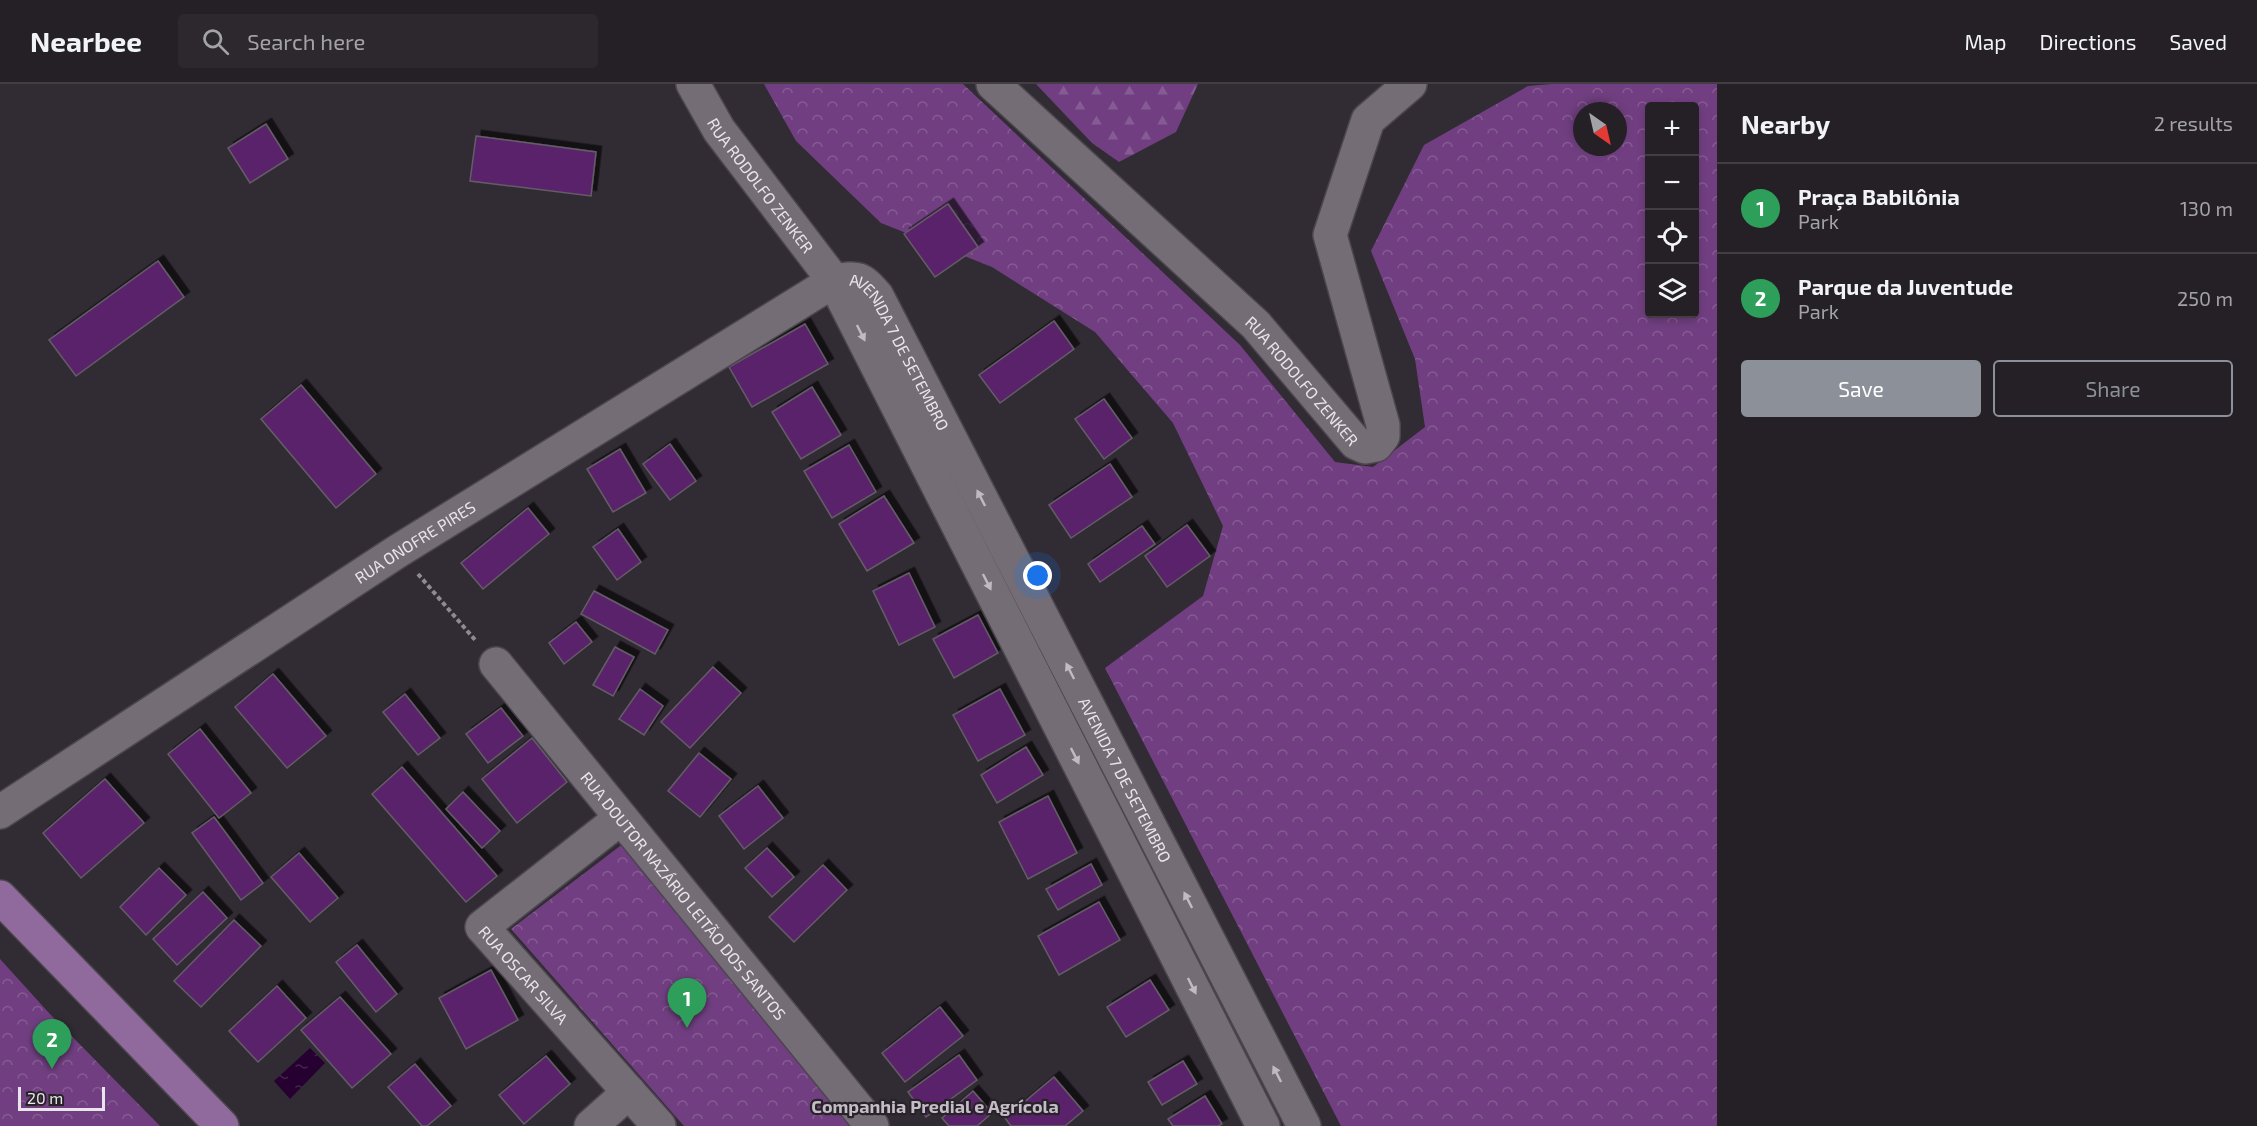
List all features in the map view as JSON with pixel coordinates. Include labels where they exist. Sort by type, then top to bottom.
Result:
[{"type":"main road","points":[[0,897],[222,1126]]},
{"type":"street","name":"RUA RODOLFO ZENKER","points":[[693,84],[719,130],[834,281]]},
{"type":"street","name":"RUA RODOLFO ZENKER","points":[[993,84],[1256,325],[1356,443],[1365,447],[1376,445],[1383,436],[1383,425],[1330,235],[1368,120],[1410,84]]},
{"type":"street","name":"AVENIDA 7 DE SETEMBRO","points":[[1263,1126],[834,281],[853,278],[863,281],[877,296],[1304,1126]]},
{"type":"street","name":"RUA ONOFRE PIRES","points":[[0,812],[398,551],[834,281]]},
{"type":"street","points":[[969,545],[997,529]]},
{"type":"street","name":"RUA DOUTOR NAZÁRIO LEITÃO DOS SANTOS","points":[[496,664],[872,1126]]},
{"type":"street","name":"RUA OSCAR SILVA","points":[[621,818],[482,927],[655,1124]]},
{"type":"street","points":[[1116,837],[1147,820]]},
{"type":"street","points":[[591,1126],[629,1092]]},
{"type":"path","points":[[398,551],[496,664]]},
{"type":"green space","points":[[764,84],[963,84],[1240,345],[1335,462],[1373,467],[1425,427],[1415,359],[1371,251],[1424,145],[1528,86],[1717,84],[1717,1126],[1341,1126],[1105,668],[1203,596],[1223,526],[1173,423],[1095,332],[992,267],[881,223],[796,141]]},
{"type":"green space","points":[[1036,84],[1198,84],[1176,132],[1119,162],[1092,143]]},
{"type":"green space","points":[[624,843],[857,1126],[684,1126],[511,929]]},
{"type":"green space","points":[[0,959],[49,1013],[160,1126],[0,1126]]},
{"type":"water","points":[[310,1048],[325,1063],[290,1099],[274,1081]]},
{"type":"building","points":[[266,124],[288,159],[250,183],[228,148]]},
{"type":"building","points":[[476,136],[596,152],[591,196],[470,181]]},
{"type":"building","points":[[948,204],[978,247],[935,277],[904,234]]},
{"type":"building","points":[[158,261],[184,297],[76,376],[49,340]]},
{"type":"building","points":[[1054,321],[1074,349],[1000,403],[979,375]]},
{"type":"building","points":[[805,324],[828,364],[752,407],[729,367]]},
{"type":"building","points":[[301,385],[376,474],[336,508],[261,419]]},
{"type":"building","points":[[812,387],[841,435],[801,459],[772,412]]},
{"type":"building","points":[[1104,399],[1132,438],[1104,459],[1075,419]]},
{"type":"building","points":[[670,444],[696,481],[670,500],[643,464]]},
{"type":"building","points":[[849,445],[876,492],[832,518],[804,471]]},
{"type":"building","points":[[620,449],[646,493],[613,512],[587,469]]},
{"type":"building","points":[[1110,464],[1132,497],[1071,538],[1049,505]]},
{"type":"building","points":[[884,496],[914,543],[867,571],[839,524]]},
{"type":"building","points":[[528,508],[549,534],[483,589],[461,563]]},
{"type":"building","points":[[1187,525],[1210,556],[1167,587],[1145,556]]},
{"type":"building","points":[[1142,526],[1155,544],[1100,582],[1088,564]]},
{"type":"building","points":[[618,529],[641,562],[617,580],[593,547]]},
{"type":"building","points":[[909,573],[935,627],[899,645],[873,591]]},
{"type":"building","points":[[594,591],[668,630],[655,654],[581,614]]},
{"type":"building","points":[[978,615],[998,653],[954,678],[933,639]]},
{"type":"building","points":[[576,622],[592,642],[564,664],[549,643]]},
{"type":"building","points":[[615,647],[634,657],[613,696],[593,685]]},
{"type":"building","points":[[713,667],[741,693],[690,748],[661,722]]},
{"type":"building","points":[[273,674],[326,736],[287,768],[235,707]]},
{"type":"building","points":[[640,689],[663,706],[644,735],[619,719]]},
{"type":"building","points":[[1000,689],[1025,735],[978,761],[953,715]]},
{"type":"building","points":[[405,694],[440,738],[418,755],[383,712]]},
{"type":"building","points":[[501,708],[523,736],[488,763],[466,734]]},
{"type":"building","points":[[200,729],[251,793],[219,818],[168,754]]},
{"type":"building","points":[[532,738],[567,782],[517,823],[482,779]]},
{"type":"building","points":[[1026,747],[1043,775],[997,803],[981,775]]},
{"type":"building","points":[[699,753],[731,779],[700,817],[668,791]]},
{"type":"building","points":[[402,767],[497,876],[466,902],[372,794]]},
{"type":"building","points":[[105,779],[144,823],[81,878],[43,833]]},
{"type":"building","points":[[758,786],[783,818],[744,849],[719,816]]},
{"type":"building","points":[[463,792],[500,831],[482,848],[446,809]]},
{"type":"building","points":[[1048,796],[1077,853],[1028,879],[999,822]]},
{"type":"building","points":[[214,817],[263,883],[241,900],[192,833]]},
{"type":"building","points":[[767,848],[794,877],[772,897],[745,868]]},
{"type":"building","points":[[299,853],[338,898],[310,922],[271,877]]},
{"type":"building","points":[[1091,864],[1102,885],[1058,910],[1046,889]]},
{"type":"building","points":[[823,865],[847,890],[794,942],[769,917]]},
{"type":"building","points":[[159,868],[186,895],[146,935],[120,907]]},
{"type":"building","points":[[203,892],[227,918],[177,965],[153,939]]},
{"type":"building","points":[[1099,902],[1120,940],[1059,975],[1038,936]]},
{"type":"building","points":[[234,920],[261,946],[201,1007],[174,981]]},
{"type":"building","points":[[357,945],[397,994],[376,1012],[336,962]]},
{"type":"building","points":[[491,970],[518,1020],[466,1049],[439,998]]},
{"type":"building","points":[[1150,980],[1169,1010],[1126,1037],[1107,1007]]},
{"type":"building","points":[[277,986],[306,1018],[258,1062],[229,1031]]},
{"type":"building","points":[[340,997],[391,1054],[352,1088],[301,1030]]},
{"type":"building","points":[[940,1007],[963,1036],[905,1082],[882,1053]]},
{"type":"building","points":[[959,1055],[977,1080],[926,1117],[908,1092]]},
{"type":"building","points":[[546,1056],[570,1084],[524,1124],[499,1095]]},
{"type":"building","points":[[1183,1061],[1197,1084],[1162,1105],[1148,1082]]},
{"type":"building","points":[[415,1064],[451,1106],[427,1126],[422,1126],[388,1087]]},
{"type":"building","points":[[1054,1077],[1083,1111],[1065,1126],[1011,1126],[1005,1118]]},
{"type":"building","points":[[973,1091],[992,1113],[977,1126],[949,1126],[942,1118]]},
{"type":"building","points":[[1205,1096],[1222,1124],[1218,1126],[1173,1126],[1168,1119]]},
{"type":"place","name":"Praça Babilônia","points":[[687,1028]]},
{"type":"place","name":"Parque da Juventude","points":[[52,1069]]},
{"type":"district","name":"Companhia Predial e Agrícola","points":[[935,1106]]}]
